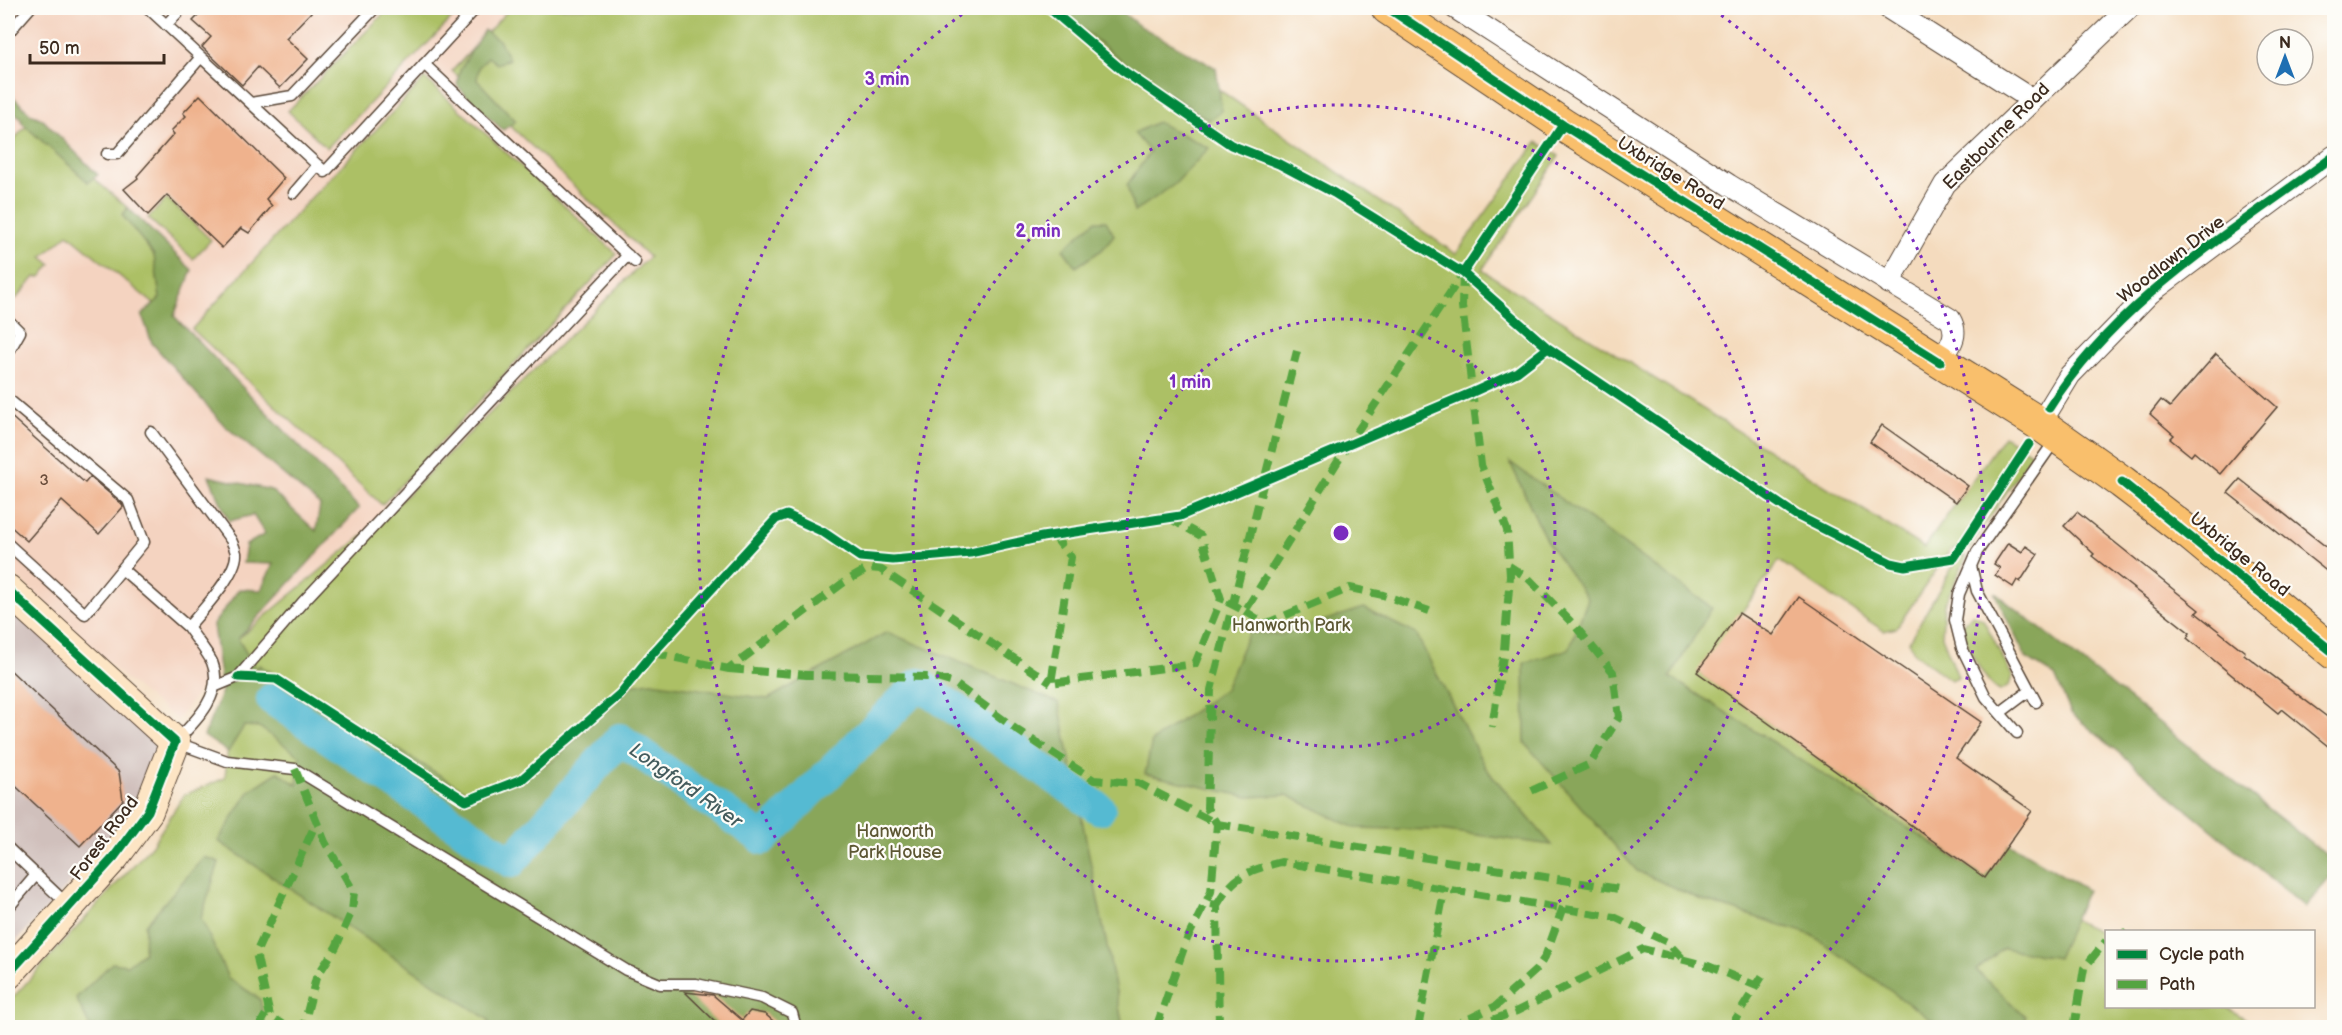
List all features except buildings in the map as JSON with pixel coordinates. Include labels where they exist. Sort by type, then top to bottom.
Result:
[{"type":"main road","name":"Uxbridge Road","points":[[1388,8],[1563,125],[2048,430],[2182,528],[2334,653]]},
{"type":"street","name":"Uxbridge Road","points":[[1455,8],[1729,185],[1950,319],[1955,327],[1955,338],[1940,362]]},
{"type":"street","points":[[1888,8],[2031,99]]},
{"type":"street","name":"Eastbourne Road","points":[[1889,283],[1945,184],[2031,99],[2129,8]]},
{"type":"street","name":"Woodlawn Drive","points":[[2048,430],[2070,375],[2150,293],[2334,156]]},
{"type":"street","points":[[8,590],[175,742]]},
{"type":"street","name":"Forest Road","points":[[8,974],[71,908],[114,857],[148,811],[175,742]]},
{"type":"lane","points":[[8,33],[30,8]]},
{"type":"lane","points":[[148,8],[325,172],[476,8]]},
{"type":"lane","points":[[166,25],[182,8]]},
{"type":"lane","points":[[251,103],[292,96],[375,8]]},
{"type":"lane","points":[[107,154],[117,154],[201,57]]},
{"type":"lane","points":[[214,687],[238,677],[302,603],[631,258],[424,64]]},
{"type":"lane","points":[[294,193],[318,165]]},
{"type":"lane","points":[[8,320],[20,332],[8,353]]},
{"type":"lane","points":[[8,399],[128,500],[144,542],[85,614],[8,544]]},
{"type":"lane","points":[[2017,733],[1986,697],[1962,648],[1955,620],[1959,594],[1977,552],[2048,430]]},
{"type":"lane","points":[[151,432],[231,540],[236,554],[232,568],[210,601],[188,627]]},
{"type":"lane","points":[[1971,566],[1977,591],[2036,702]]},
{"type":"lane","points":[[122,569],[188,627],[212,662],[214,687],[201,716],[175,742],[227,761],[295,769],[626,970],[660,984],[696,984],[762,998],[792,1013],[796,1028]]},
{"type":"lane","points":[[2001,712],[2029,691]]},
{"type":"lane","points":[[8,848],[71,908]]},
{"type":"lane","points":[[8,908],[36,875]]},
{"type":"shaded area","points":[[8,8],[1001,8],[238,639],[177,720],[127,680],[8,568]]},
{"type":"shaded area","points":[[8,605],[181,764],[8,950]]},
{"type":"green space","points":[[389,8],[443,8],[453,17],[327,148],[288,111]]},
{"type":"green space","name":"Hanworth Park","points":[[510,8],[1101,8],[1456,254],[1537,142],[1559,156],[1482,270],[1924,548],[2004,436],[2032,454],[1970,547],[1950,550],[1896,628],[1884,631],[1779,561],[1698,672],[1985,878],[2105,935],[2105,1008],[2228,1008],[2246,1019],[2242,1028],[8,1028],[8,1003],[152,845],[184,795],[225,778],[238,639],[380,521],[649,257],[452,71]]},
{"type":"green space","points":[[1057,8],[1117,8],[1138,25],[1216,68],[1222,111],[1209,120],[1139,75]]},
{"type":"green space","points":[[484,30],[499,40],[509,59],[497,64],[488,57],[479,67],[477,80],[516,121],[503,130],[457,85],[460,70]]},
{"type":"green space","points":[[425,78],[617,254],[382,505],[192,329],[308,201]]},
{"type":"green space","points":[[8,92],[31,114],[42,119],[98,175],[88,182],[22,123],[21,118],[8,108]]},
{"type":"green space","points":[[1157,122],[1209,148],[1175,184],[1134,212],[1127,185],[1150,152],[1134,133]]},
{"type":"green space","points":[[29,123],[128,208],[123,215],[154,255],[160,298],[154,304],[68,234],[42,257],[51,264],[41,277],[35,277],[16,299],[8,286],[8,146]]},
{"type":"green space","points":[[167,198],[211,240],[193,259],[148,218]]},
{"type":"green space","name":"Hanworth Park House","points":[[128,208],[192,270],[174,316],[359,508],[238,639],[257,671],[259,665],[467,792],[511,780],[553,761],[630,685],[651,682],[768,699],[887,632],[1059,703],[1123,1027],[487,1027],[489,1020],[218,841],[250,790],[278,772],[297,785],[300,756],[259,727],[244,726],[228,752],[204,736],[222,691],[213,625],[239,589],[261,590],[273,564],[243,563],[246,545],[265,534],[253,515],[229,521],[209,476],[271,490],[316,531],[320,505],[224,425],[152,343],[142,315],[160,298],[154,255],[122,215]]},
{"type":"green space","points":[[1095,221],[1106,221],[1114,235],[1102,250],[1076,267],[1063,249]]},
{"type":"green space","points":[[1510,462],[1712,608],[1670,677],[1985,877],[2009,843],[2087,890],[2057,958],[2004,948],[1976,970],[2026,1017],[2018,1027],[1941,1027],[1812,935],[1699,899],[1637,871],[1525,743],[1524,663],[1569,649],[1588,599],[1546,540]]},
{"type":"green space","points":[[1959,556],[1967,556],[1944,605],[1942,636],[1958,677],[1951,680],[1914,653],[1909,641]]},
{"type":"green space","points":[[1994,592],[2334,861],[2334,873],[2305,907],[2071,713],[2055,676],[2026,658]]},
{"type":"green space","points":[[1364,608],[1416,634],[1485,767],[1552,845],[1439,830],[1355,828],[1287,795],[1248,797],[1145,774],[1152,741],[1225,689],[1249,632],[1280,635]]},
{"type":"green space","points":[[1972,615],[1983,619],[2012,676],[2009,686],[2000,691],[1981,670],[1967,640],[1963,623]]},
{"type":"green space","points":[[204,857],[219,862],[201,918],[228,978],[260,999],[265,1027],[90,1027],[76,998],[112,963],[127,965],[144,952],[145,925]]},
{"type":"waterway","name":"Longford River","points":[[272,699],[511,862],[620,739],[763,839],[919,684],[1100,809]]},
{"type":"marked path","points":[[1463,273],[1462,306],[1481,465],[1507,530],[1510,576],[1504,650],[1492,727]]},
{"type":"marked path","points":[[1227,602],[1245,611],[1348,445],[1462,275]]},
{"type":"marked path","points":[[1156,1028],[1187,939],[1211,892],[1217,824],[1207,808],[1211,690],[1297,351]]},
{"type":"marked path","points":[[1053,535],[1071,557],[1051,683],[1195,664],[1221,599],[1201,536],[1169,518]]},
{"type":"marked path","points":[[1509,566],[1528,578],[1576,627],[1613,672],[1619,717],[1590,764],[1531,791]]},
{"type":"marked path","points":[[653,653],[729,669],[843,583],[869,568],[880,569],[1051,683]]},
{"type":"marked path","points":[[1245,611],[1265,624],[1350,588],[1383,595],[1432,612]]},
{"type":"marked path","points":[[729,669],[807,675],[933,677],[954,683],[1017,730],[1094,780],[1138,783],[1217,824],[1619,889]]},
{"type":"marked path","points":[[295,769],[325,842],[354,892],[352,911],[336,947],[316,978],[303,1028]]},
{"type":"marked path","points":[[289,1028],[270,1016],[256,953],[316,823]]},
{"type":"marked path","points":[[1217,905],[1230,886],[1243,875],[1281,862],[1614,917],[1667,942],[1683,959]]},
{"type":"marked path","points":[[1418,1028],[1445,887]]},
{"type":"marked path","points":[[1211,904],[1217,905],[1219,1028]]},
{"type":"marked path","points":[[1449,1028],[1496,1006],[1536,970],[1545,957],[1563,907]]},
{"type":"marked path","points":[[2074,1028],[2084,968],[2105,942]]},
{"type":"marked path","points":[[1471,1028],[1517,1011],[1643,949],[1708,966],[1757,986]]},
{"type":"marked path","points":[[1730,1028],[1763,975]]},
{"type":"marked path","points":[[258,1028],[268,1011]]},
{"type":"cycle path","points":[[1049,8],[1122,70],[1231,145],[1279,164],[1334,193],[1463,273],[1548,348]]},
{"type":"cycle path","points":[[1388,8],[1563,125],[1940,362]]},
{"type":"cycle path","points":[[1463,273],[1563,125]]},
{"type":"cycle path","points":[[2049,408],[2077,369],[2108,333],[2142,300],[2217,240],[2334,156]]},
{"type":"cycle path","points":[[238,677],[276,679],[466,801],[522,779],[620,694],[653,653],[776,519],[787,515],[823,532],[860,557],[893,560],[970,553],[1042,537],[1180,516],[1471,393],[1517,372],[1548,348],[1796,515],[1891,563],[1905,566],[1954,558],[2029,444]]},
{"type":"cycle path","points":[[2122,482],[2334,653]]},
{"type":"cycle path","points":[[8,590],[175,742],[148,811],[114,857],[8,974]]}]
